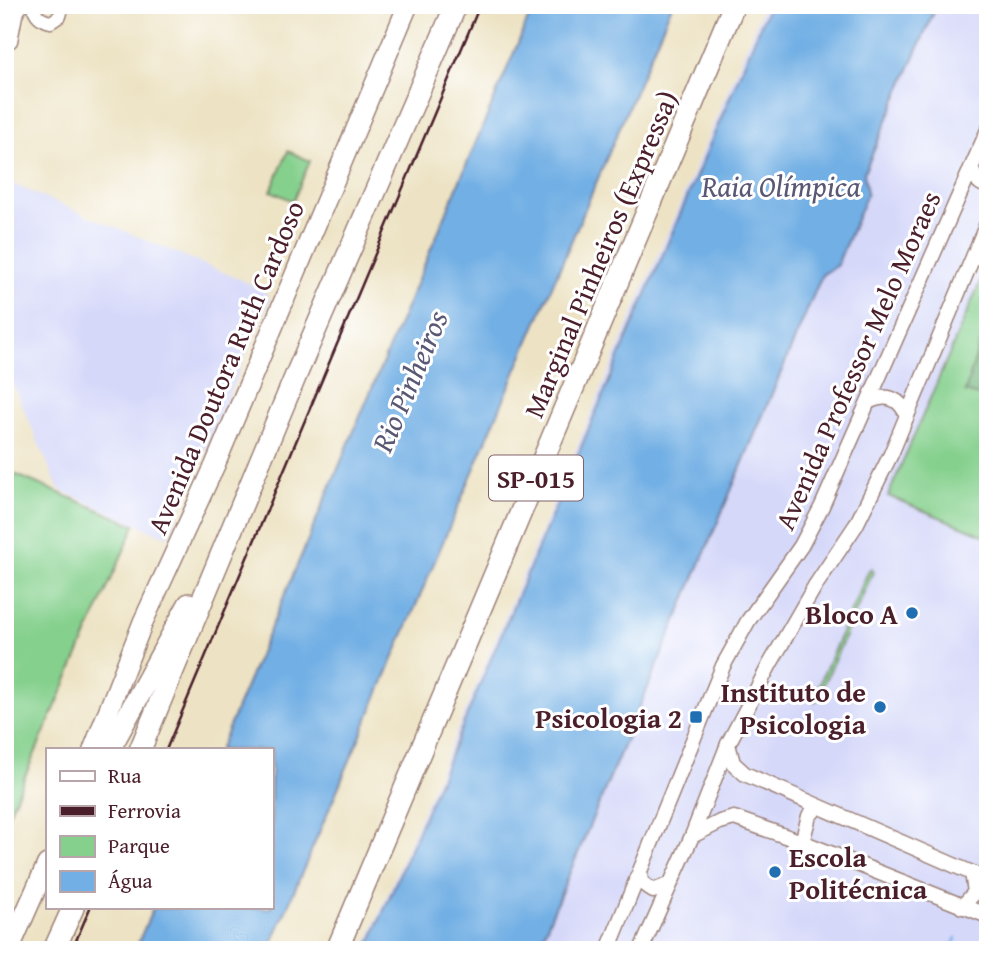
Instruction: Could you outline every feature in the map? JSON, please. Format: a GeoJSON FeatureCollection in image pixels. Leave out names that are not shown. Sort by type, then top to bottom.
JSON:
{"type":"FeatureCollection","features":[{"type":"Feature","properties":{"kind":"highway","name":"Avenida Doutora Ruth Cardoso"},"geometry":{"type":"LineString","coordinates":[[94,748],[144,622],[215,465],[408,5]]}},
{"type":"Feature","properties":{"kind":"highway"},"geometry":{"type":"LineString","coordinates":[[141,748],[302,362],[456,5]]}},
{"type":"Feature","properties":{"kind":"highway","name":"Marginal Pinheiros (Expressa)"},"geometry":{"type":"LineString","coordinates":[[337,950],[734,5]]}},
{"type":"Feature","properties":{"kind":"highway"},"geometry":{"type":"LineString","coordinates":[[110,748],[234,526]]}},
{"type":"Feature","properties":{"kind":"highway"},"geometry":{"type":"LineString","coordinates":[[9,950],[46,866]]}},
{"type":"Feature","properties":{"kind":"highway"},"geometry":{"type":"LineString","coordinates":[[54,950],[73,909]]}},
{"type":"Feature","properties":{"kind":"street"},"geometry":{"type":"LineString","coordinates":[[5,44],[10,41],[16,15],[22,5]]}},
{"type":"Feature","properties":{"kind":"street"},"geometry":{"type":"LineString","coordinates":[[33,5],[34,12],[41,19],[51,22],[60,16],[63,5]]}},
{"type":"Feature","properties":{"kind":"street","name":"Avenida Professor Melo Moraes"},"geometry":{"type":"LineString","coordinates":[[608,950],[723,666],[748,621],[801,546],[822,506],[988,130]]}},
{"type":"Feature","properties":{"kind":"street"},"geometry":{"type":"LineString","coordinates":[[971,168],[977,181],[988,186]]}},
{"type":"Feature","properties":{"kind":"street"},"geometry":{"type":"LineString","coordinates":[[641,950],[692,836],[728,744],[815,586],[856,525],[891,454],[988,221]]}},
{"type":"Feature","properties":{"kind":"street"},"geometry":{"type":"LineString","coordinates":[[870,401],[885,396],[893,399],[900,402],[907,416]]}},
{"type":"Feature","properties":{"kind":"street"},"geometry":{"type":"LineString","coordinates":[[728,744],[733,763],[744,774],[988,880]]}},
{"type":"Feature","properties":{"kind":"street"},"geometry":{"type":"LineString","coordinates":[[802,842],[809,816],[817,807]]}},
{"type":"Feature","properties":{"kind":"street"},"geometry":{"type":"LineString","coordinates":[[692,836],[734,818],[988,916]]}},
{"type":"Feature","properties":{"kind":"street"},"geometry":{"type":"LineString","coordinates":[[640,873],[641,882],[653,891],[668,885]]}},
{"type":"Feature","properties":{"kind":"street"},"geometry":{"type":"LineString","coordinates":[[962,907],[975,892],[972,873]]}},
{"type":"Feature","properties":{"kind":"shaded area"},"geometry":{"type":"Polygon","coordinates":[[[764,5],[988,5],[988,950],[364,950],[764,5]]]}},
{"type":"Feature","properties":{"kind":"shaded area"},"geometry":{"type":"Polygon","coordinates":[[[5,181],[263,289],[270,299],[169,535],[164,536],[60,490],[56,483],[5,366],[5,181]]]}},
{"type":"Feature","properties":{"kind":"green space"},"geometry":{"type":"Polygon","coordinates":[[[288,151],[310,161],[293,201],[271,191],[288,151]]]}},
{"type":"Feature","properties":{"kind":"green space"},"geometry":{"type":"Polygon","coordinates":[[[988,264],[988,537],[888,496],[988,264]]]}},
{"type":"Feature","properties":{"kind":"green space"},"geometry":{"type":"Polygon","coordinates":[[[988,329],[988,399],[965,392],[979,346],[988,329]]]}},
{"type":"Feature","properties":{"kind":"green space"},"geometry":{"type":"Polygon","coordinates":[[[5,470],[135,525],[5,822],[5,470]]]}},
{"type":"Feature","properties":{"kind":"green space"},"geometry":{"type":"Polygon","coordinates":[[[872,568],[873,572],[815,702],[813,698],[872,568]]]}},
{"type":"Feature","properties":{"kind":"water","name":"Rio Pinheiros"},"geometry":{"type":"Polygon","coordinates":[[[534,5],[672,5],[269,950],[135,950],[153,909],[273,909],[273,748],[220,748],[534,5]]]}},
{"type":"Feature","properties":{"kind":"water","name":"Raia Olímpica"},"geometry":{"type":"Polygon","coordinates":[[[769,5],[937,5],[864,173],[867,194],[837,265],[822,275],[537,950],[367,950],[769,5]]]}},
{"type":"Feature","properties":{"kind":"waterway"},"geometry":{"type":"LineString","coordinates":[[951,950],[956,938]]}},
{"type":"Feature","properties":{"kind":"railway"},"geometry":{"type":"LineString","coordinates":[[167,748],[480,5]]}},
{"type":"Feature","properties":{"kind":"railway"},"geometry":{"type":"LineString","coordinates":[[72,950],[90,909]]}},
{"type":"Feature","properties":{"kind":"place","name":"Bloco A"},"geometry":{"type":"Point","coordinates":[912,613]}},
{"type":"Feature","properties":{"kind":"place","name":"Instituto de Psicologia"},"geometry":{"type":"Point","coordinates":[880,707]}},
{"type":"Feature","properties":{"kind":"place","name":"Psicologia 2"},"geometry":{"type":"Point","coordinates":[696,717]}},
{"type":"Feature","properties":{"kind":"place","name":"Escola Politécnica"},"geometry":{"type":"Point","coordinates":[775,872]}}]}
